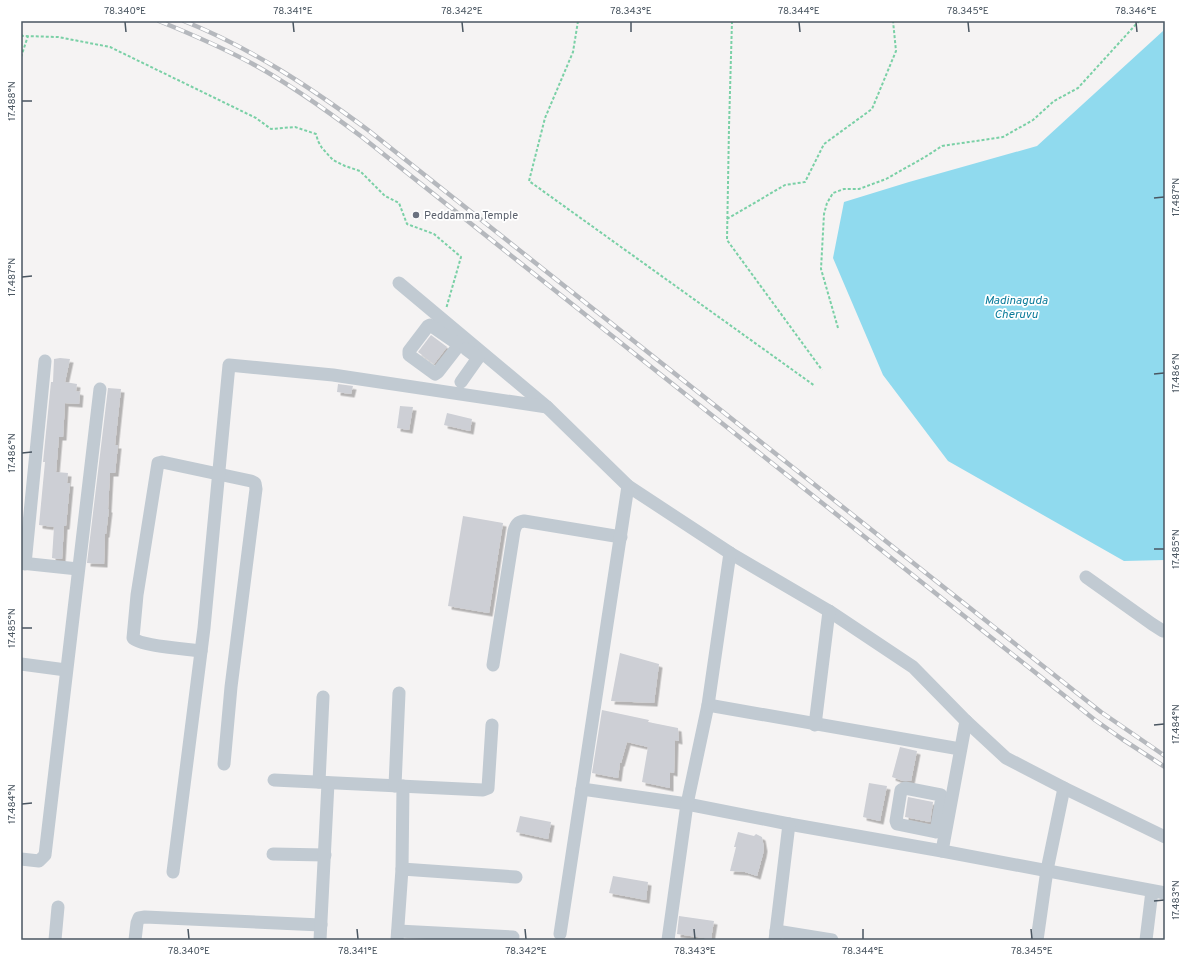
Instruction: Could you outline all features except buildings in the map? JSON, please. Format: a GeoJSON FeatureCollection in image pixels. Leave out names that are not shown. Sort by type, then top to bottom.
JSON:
{"type":"FeatureCollection","features":[{"type":"Feature","properties":{"kind":"street"},"geometry":{"type":"LineString","coordinates":[[403,291],[421,308],[443,324],[463,343],[547,407],[628,486],[730,552],[829,611],[914,667],[1006,758],[1165,837]]}},
{"type":"Feature","properties":{"kind":"street"},"geometry":{"type":"LineString","coordinates":[[443,324],[429,325],[409,351],[409,354],[435,374],[463,343]]}},
{"type":"Feature","properties":{"kind":"street"},"geometry":{"type":"LineString","coordinates":[[461,382],[481,356]]}},
{"type":"Feature","properties":{"kind":"street"},"geometry":{"type":"LineString","coordinates":[[45,361],[23,563],[78,570]]}},
{"type":"Feature","properties":{"kind":"street"},"geometry":{"type":"LineString","coordinates":[[173,872],[201,651],[229,365],[340,376],[547,407]]}},
{"type":"Feature","properties":{"kind":"street"},"geometry":{"type":"LineString","coordinates":[[21,859],[39,861],[44,858],[100,389]]}},
{"type":"Feature","properties":{"kind":"street"},"geometry":{"type":"LineString","coordinates":[[201,651],[156,645],[136,641],[133,638],[137,595],[158,463],[162,462],[252,481],[255,484],[256,489],[231,686],[224,764]]}},
{"type":"Feature","properties":{"kind":"street"},"geometry":{"type":"LineString","coordinates":[[560,934],[628,486]]}},
{"type":"Feature","properties":{"kind":"street"},"geometry":{"type":"LineString","coordinates":[[493,665],[514,531],[519,522],[524,521],[621,537]]}},
{"type":"Feature","properties":{"kind":"street"},"geometry":{"type":"LineString","coordinates":[[668,940],[687,804],[708,705],[730,552]]}},
{"type":"Feature","properties":{"kind":"street"},"geometry":{"type":"LineString","coordinates":[[1086,577],[1152,624],[1165,631]]}},
{"type":"Feature","properties":{"kind":"street"},"geometry":{"type":"LineString","coordinates":[[815,725],[829,611]]}},
{"type":"Feature","properties":{"kind":"street"},"geometry":{"type":"LineString","coordinates":[[21,664],[66,670]]}},
{"type":"Feature","properties":{"kind":"street"},"geometry":{"type":"LineString","coordinates":[[399,693],[399,786],[402,869],[398,936],[513,937]]}},
{"type":"Feature","properties":{"kind":"street"},"geometry":{"type":"LineString","coordinates":[[320,940],[325,855],[323,697]]}},
{"type":"Feature","properties":{"kind":"street"},"geometry":{"type":"LineString","coordinates":[[708,705],[815,725],[960,749]]}},
{"type":"Feature","properties":{"kind":"street"},"geometry":{"type":"LineString","coordinates":[[938,850],[936,832],[945,806],[966,720]]}},
{"type":"Feature","properties":{"kind":"street"},"geometry":{"type":"LineString","coordinates":[[274,780],[483,790],[488,788],[492,725]]}},
{"type":"Feature","properties":{"kind":"street"},"geometry":{"type":"LineString","coordinates":[[936,832],[897,824],[896,821],[901,790],[905,788],[940,794],[942,797],[945,806],[938,850]]}},
{"type":"Feature","properties":{"kind":"street"},"geometry":{"type":"LineString","coordinates":[[1037,940],[1046,870],[1064,788]]}},
{"type":"Feature","properties":{"kind":"street"},"geometry":{"type":"LineString","coordinates":[[582,789],[687,804],[1159,892],[1146,940]]}},
{"type":"Feature","properties":{"kind":"street"},"geometry":{"type":"LineString","coordinates":[[789,824],[776,935],[832,940]]}},
{"type":"Feature","properties":{"kind":"street"},"geometry":{"type":"LineString","coordinates":[[272,854],[325,855]]}},
{"type":"Feature","properties":{"kind":"street"},"geometry":{"type":"LineString","coordinates":[[402,869],[516,877]]}},
{"type":"Feature","properties":{"kind":"street"},"geometry":{"type":"LineString","coordinates":[[55,940],[58,907]]}},
{"type":"Feature","properties":{"kind":"street"},"geometry":{"type":"LineString","coordinates":[[135,940],[139,918],[145,917],[321,925]]}},
{"type":"Feature","properties":{"kind":"path"},"geometry":{"type":"LineString","coordinates":[[578,21],[573,52],[545,118],[529,181],[815,386]]}},
{"type":"Feature","properties":{"kind":"path"},"geometry":{"type":"LineString","coordinates":[[732,21],[728,127],[727,240],[822,370]]}},
{"type":"Feature","properties":{"kind":"path"},"geometry":{"type":"LineString","coordinates":[[728,219],[785,184],[805,182],[824,144],[872,109],[896,51],[893,21]]}},
{"type":"Feature","properties":{"kind":"path"},"geometry":{"type":"LineString","coordinates":[[838,328],[821,269],[824,214],[827,203],[833,193],[844,189],[859,189],[886,179],[942,146],[1003,137],[1033,120],[1054,101],[1078,88],[1139,21]]}},
{"type":"Feature","properties":{"kind":"path"},"geometry":{"type":"LineString","coordinates":[[21,35],[58,37],[110,47],[256,118],[271,128],[295,127],[316,134],[322,148],[333,160],[360,171],[385,196],[399,203],[408,224],[434,234],[461,257],[443,324]]}},
{"type":"Feature","properties":{"kind":"path"},"geometry":{"type":"LineString","coordinates":[[21,57],[28,36]]}},
{"type":"Feature","properties":{"kind":"water","name":"Madinaguda Cheruvu"},"geometry":{"type":"Polygon","coordinates":[[[1164,21],[1165,560],[1124,561],[948,461],[883,375],[833,258],[844,202],[1037,146],[1163,31],[1164,21]]]}},
{"type":"Feature","properties":{"kind":"railway"},"geometry":{"type":"LineString","coordinates":[[159,21],[206,41],[251,63],[294,89],[362,137],[1095,720],[1165,767]]}},
{"type":"Feature","properties":{"kind":"railway"},"geometry":{"type":"LineString","coordinates":[[184,21],[233,43],[256,56],[302,84],[368,130],[1101,712],[1165,756]]}},
{"type":"Feature","properties":{"kind":"place","name":"Peddamma Temple"},"geometry":{"type":"Point","coordinates":[416,215]}}]}
